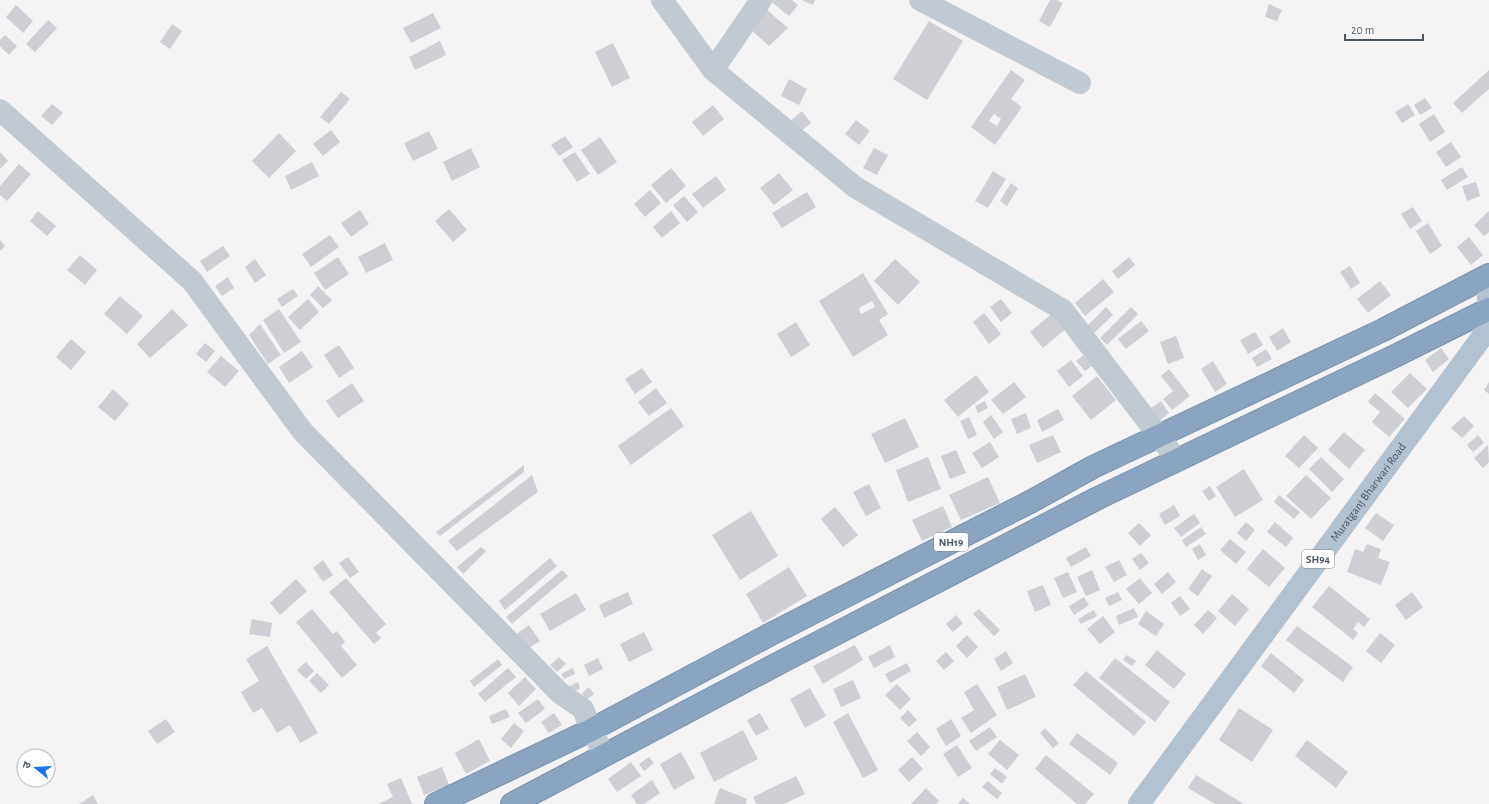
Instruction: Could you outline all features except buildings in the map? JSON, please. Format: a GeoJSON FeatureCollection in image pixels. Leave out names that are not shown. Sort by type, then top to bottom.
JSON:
{"type":"FeatureCollection","features":[{"type":"Feature","properties":{"kind":"highway","name":"NH19"},"geometry":{"type":"LineString","coordinates":[[436,804],[591,730],[771,634],[1032,501],[1093,467],[1383,330],[1489,275]]}},
{"type":"Feature","properties":{"kind":"highway","name":"NH19"},"geometry":{"type":"LineString","coordinates":[[512,804],[783,661],[1092,501],[1395,356],[1488,309]]}},
{"type":"Feature","properties":{"kind":"main road","name":"Muratganj Bharwari Road"},"geometry":{"type":"LineString","coordinates":[[1138,804],[1482,337],[1488,309],[1489,275]]}},
{"type":"Feature","properties":{"kind":"street"},"geometry":{"type":"LineString","coordinates":[[662,0],[713,70],[855,187],[1063,310],[1177,460]]}},
{"type":"Feature","properties":{"kind":"street"},"geometry":{"type":"LineString","coordinates":[[713,70],[761,0]]}},
{"type":"Feature","properties":{"kind":"street"},"geometry":{"type":"LineString","coordinates":[[920,0],[1080,83]]}},
{"type":"Feature","properties":{"kind":"street"},"geometry":{"type":"LineString","coordinates":[[0,110],[192,281],[303,432],[560,693],[583,709],[591,730],[605,755]]}}]}
